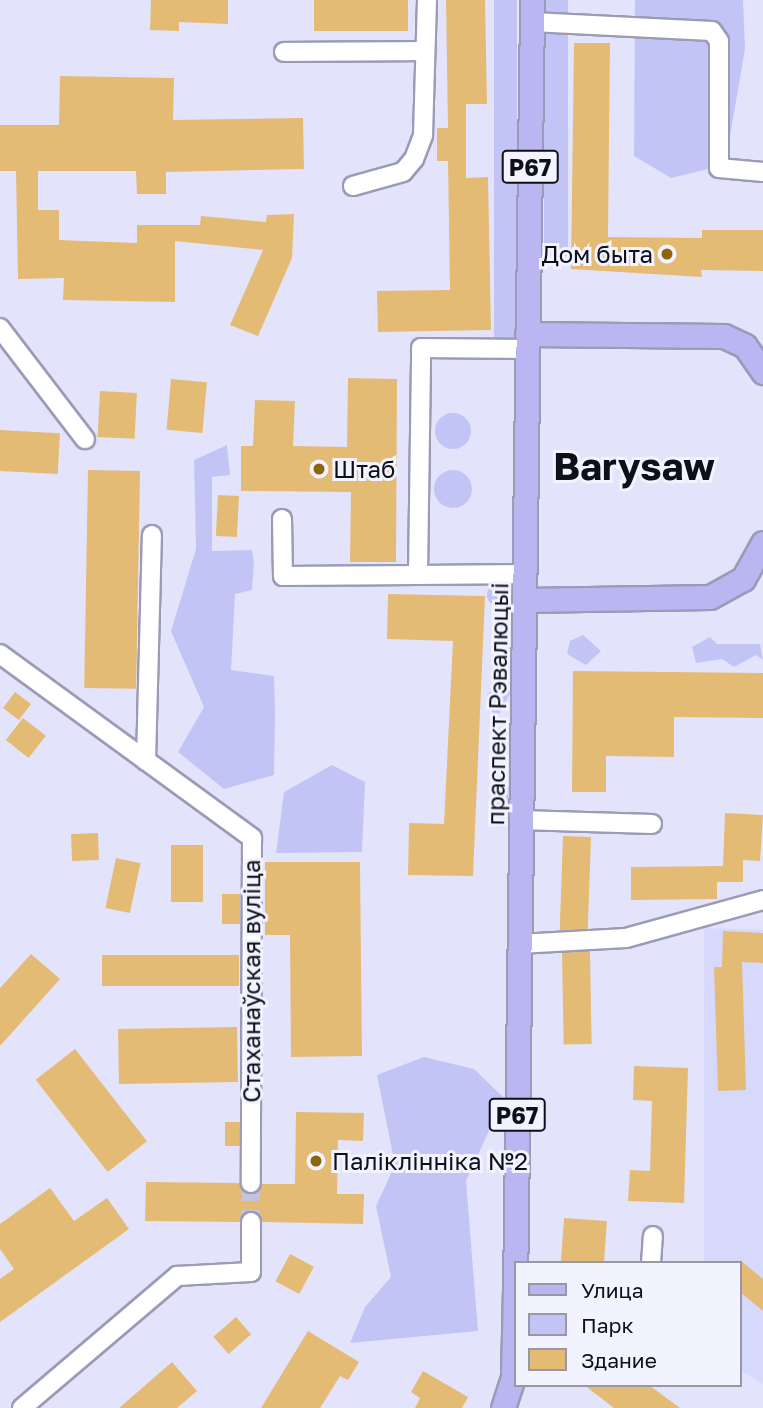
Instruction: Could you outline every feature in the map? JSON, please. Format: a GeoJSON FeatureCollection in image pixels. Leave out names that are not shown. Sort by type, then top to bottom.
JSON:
{"type":"FeatureCollection","features":[{"type":"Feature","properties":{"kind":"main road","name":"праспект Рэвалюцыі"},"geometry":{"type":"LineString","coordinates":[[516,1261],[532,11]]}},
{"type":"Feature","properties":{"kind":"main road"},"geometry":{"type":"LineString","coordinates":[[527,342],[724,336],[745,346],[763,372]]}},
{"type":"Feature","properties":{"kind":"main road"},"geometry":{"type":"LineString","coordinates":[[525,600],[710,597],[743,579],[763,543]]}},
{"type":"Feature","properties":{"kind":"main road","name":"праспект Рэвалюцыі"},"geometry":{"type":"LineString","coordinates":[[503,1408],[513,1377],[514,1348]]}},
{"type":"Feature","properties":{"kind":"street"},"geometry":{"type":"LineString","coordinates":[[353,186],[403,172],[414,159],[423,135],[427,0]]}},
{"type":"Feature","properties":{"kind":"street"},"geometry":{"type":"LineString","coordinates":[[532,11],[712,31],[719,41],[719,168],[763,172]]}},
{"type":"Feature","properties":{"kind":"street"},"geometry":{"type":"LineString","coordinates":[[284,51],[425,51]]}},
{"type":"Feature","properties":{"kind":"street"},"geometry":{"type":"LineString","coordinates":[[0,328],[85,439]]}},
{"type":"Feature","properties":{"kind":"street"},"geometry":{"type":"LineString","coordinates":[[418,575],[421,348],[527,342]]}},
{"type":"Feature","properties":{"kind":"street"},"geometry":{"type":"LineString","coordinates":[[282,519],[282,576],[526,574]]}},
{"type":"Feature","properties":{"kind":"street"},"geometry":{"type":"LineString","coordinates":[[146,761],[152,535]]}},
{"type":"Feature","properties":{"kind":"street","name":"Стаханаўская вуліца"},"geometry":{"type":"LineString","coordinates":[[0,654],[252,838],[251,1183]]}},
{"type":"Feature","properties":{"kind":"street"},"geometry":{"type":"LineString","coordinates":[[521,820],[652,824]]}},
{"type":"Feature","properties":{"kind":"street"},"geometry":{"type":"LineString","coordinates":[[519,944],[626,938],[763,900]]}},
{"type":"Feature","properties":{"kind":"street"},"geometry":{"type":"LineString","coordinates":[[22,1408],[177,1276],[251,1272],[251,1222]]}},
{"type":"Feature","properties":{"kind":"street"},"geometry":{"type":"LineString","coordinates":[[651,1261],[653,1236]]}},
{"type":"Feature","properties":{"kind":"shaded area"},"geometry":{"type":"Polygon","coordinates":[[[704,928],[763,930],[763,1384],[742,1371],[742,1261],[704,1261],[704,928]]]}},
{"type":"Feature","properties":{"kind":"green space"},"geometry":{"type":"Polygon","coordinates":[[[494,0],[517,0],[517,341],[494,341],[494,0]]]}},
{"type":"Feature","properties":{"kind":"green space"},"geometry":{"type":"Polygon","coordinates":[[[544,0],[568,0],[568,256],[544,256],[544,0]]]}},
{"type":"Feature","properties":{"kind":"green space"},"geometry":{"type":"Polygon","coordinates":[[[635,0],[743,0],[745,49],[725,165],[671,178],[634,156],[635,0]]]}},
{"type":"Feature","properties":{"kind":"green space"},"geometry":{"type":"Polygon","coordinates":[[[453,413],[466,418],[471,431],[466,444],[453,449],[440,444],[435,431],[440,418],[453,413]]]}},
{"type":"Feature","properties":{"kind":"green space"},"geometry":{"type":"Polygon","coordinates":[[[227,445],[230,475],[212,477],[212,551],[252,550],[254,563],[252,590],[235,594],[231,670],[274,676],[275,714],[274,775],[224,789],[178,752],[204,707],[171,631],[196,549],[194,460],[227,445]]]}},
{"type":"Feature","properties":{"kind":"green space"},"geometry":{"type":"Polygon","coordinates":[[[453,470],[466,476],[472,489],[466,502],[453,508],[440,502],[434,489],[440,476],[453,470]]]}},
{"type":"Feature","properties":{"kind":"green space"},"geometry":{"type":"Polygon","coordinates":[[[494,584],[502,584],[509,591],[509,599],[502,606],[494,606],[487,599],[487,591],[494,584]]]}},
{"type":"Feature","properties":{"kind":"green space"},"geometry":{"type":"Polygon","coordinates":[[[583,635],[601,651],[586,665],[567,654],[570,641],[583,635]]]}},
{"type":"Feature","properties":{"kind":"green space"},"geometry":{"type":"Polygon","coordinates":[[[710,637],[717,644],[760,644],[763,660],[756,655],[734,667],[722,659],[696,663],[692,647],[710,637]]]}},
{"type":"Feature","properties":{"kind":"green space"},"geometry":{"type":"Polygon","coordinates":[[[499,682],[511,692],[499,714],[493,714],[487,695],[499,682]]]}},
{"type":"Feature","properties":{"kind":"green space"},"geometry":{"type":"Polygon","coordinates":[[[332,765],[365,782],[362,852],[276,853],[284,792],[332,765]]]}},
{"type":"Feature","properties":{"kind":"green space"},"geometry":{"type":"Polygon","coordinates":[[[500,777],[509,788],[506,827],[491,826],[490,816],[496,813],[492,781],[500,777]]]}},
{"type":"Feature","properties":{"kind":"green space"},"geometry":{"type":"Polygon","coordinates":[[[424,1057],[474,1069],[504,1098],[466,1181],[478,1331],[350,1343],[365,1307],[391,1277],[376,1206],[395,1165],[377,1075],[424,1057]]]}},
{"type":"Feature","properties":{"kind":"building"},"geometry":{"type":"Polygon","coordinates":[[[151,0],[228,0],[228,24],[179,22],[179,31],[150,30],[151,0]]]}},
{"type":"Feature","properties":{"kind":"building"},"geometry":{"type":"Polygon","coordinates":[[[314,0],[408,0],[408,31],[314,31],[314,0]]]}},
{"type":"Feature","properties":{"kind":"building"},"geometry":{"type":"Polygon","coordinates":[[[446,0],[485,0],[487,104],[466,104],[466,178],[488,177],[491,330],[378,332],[377,291],[450,290],[448,161],[437,161],[437,128],[448,128],[446,0]]]}},
{"type":"Feature","properties":{"kind":"building"},"geometry":{"type":"Polygon","coordinates":[[[574,43],[610,43],[608,237],[702,238],[702,230],[763,230],[763,271],[701,270],[702,277],[571,269],[574,43]]]}},
{"type":"Feature","properties":{"kind":"building"},"geometry":{"type":"Polygon","coordinates":[[[60,76],[174,78],[173,120],[303,118],[304,169],[166,172],[166,194],[137,194],[136,171],[38,171],[38,210],[59,210],[59,240],[137,243],[137,225],[200,225],[201,216],[266,222],[267,215],[294,214],[292,258],[258,336],[230,325],[263,250],[175,241],[175,302],[63,300],[64,278],[18,279],[16,171],[0,171],[0,125],[59,125],[60,76]]]}},
{"type":"Feature","properties":{"kind":"building","name":"Штаб"},"geometry":{"type":"Polygon","coordinates":[[[348,378],[397,379],[396,562],[350,562],[351,492],[241,491],[241,446],[253,446],[255,400],[295,401],[293,446],[347,447],[348,378]]]}},
{"type":"Feature","properties":{"kind":"building"},"geometry":{"type":"Polygon","coordinates":[[[171,379],[207,382],[202,433],[167,430],[171,379]]]}},
{"type":"Feature","properties":{"kind":"building"},"geometry":{"type":"Polygon","coordinates":[[[100,391],[137,393],[135,439],[98,437],[100,391]]]}},
{"type":"Feature","properties":{"kind":"building"},"geometry":{"type":"Polygon","coordinates":[[[0,430],[60,433],[58,474],[0,471],[0,430]]]}},
{"type":"Feature","properties":{"kind":"building"},"geometry":{"type":"Polygon","coordinates":[[[88,470],[140,471],[136,689],[84,688],[88,470]]]}},
{"type":"Feature","properties":{"kind":"building"},"geometry":{"type":"Polygon","coordinates":[[[218,495],[239,496],[237,537],[216,536],[218,495]]]}},
{"type":"Feature","properties":{"kind":"building"},"geometry":{"type":"Polygon","coordinates":[[[388,594],[485,596],[473,876],[408,875],[409,823],[444,824],[453,641],[387,639],[388,594]]]}},
{"type":"Feature","properties":{"kind":"building"},"geometry":{"type":"Polygon","coordinates":[[[573,671],[763,673],[763,718],[674,717],[674,757],[606,756],[606,792],[572,792],[573,671]]]}},
{"type":"Feature","properties":{"kind":"building"},"geometry":{"type":"Polygon","coordinates":[[[15,692],[31,704],[19,720],[3,708],[15,692]]]}},
{"type":"Feature","properties":{"kind":"building"},"geometry":{"type":"Polygon","coordinates":[[[23,718],[46,736],[29,758],[6,740],[23,718]]]}},
{"type":"Feature","properties":{"kind":"building"},"geometry":{"type":"Polygon","coordinates":[[[725,813],[763,815],[760,861],[743,860],[743,882],[717,882],[717,899],[631,900],[631,867],[723,866],[725,813]]]}},
{"type":"Feature","properties":{"kind":"building"},"geometry":{"type":"Polygon","coordinates":[[[98,833],[99,860],[72,861],[71,834],[98,833]]]}},
{"type":"Feature","properties":{"kind":"building"},"geometry":{"type":"Polygon","coordinates":[[[563,836],[591,837],[588,931],[560,930],[563,836]]]}},
{"type":"Feature","properties":{"kind":"building"},"geometry":{"type":"Polygon","coordinates":[[[171,845],[203,845],[203,902],[171,902],[171,845]]]}},
{"type":"Feature","properties":{"kind":"building"},"geometry":{"type":"Polygon","coordinates":[[[116,858],[140,863],[130,913],[105,908],[116,858]]]}},
{"type":"Feature","properties":{"kind":"building"},"geometry":{"type":"Polygon","coordinates":[[[265,862],[360,862],[362,1056],[291,1057],[290,935],[265,935],[265,862]]]}},
{"type":"Feature","properties":{"kind":"building"},"geometry":{"type":"Polygon","coordinates":[[[222,894],[240,894],[240,924],[222,924],[222,894]]]}},
{"type":"Feature","properties":{"kind":"building"},"geometry":{"type":"Polygon","coordinates":[[[723,931],[763,933],[763,963],[742,962],[746,1090],[718,1091],[714,967],[722,967],[723,931]]]}},
{"type":"Feature","properties":{"kind":"building"},"geometry":{"type":"Polygon","coordinates":[[[562,951],[590,951],[592,1044],[564,1044],[562,951]]]}},
{"type":"Feature","properties":{"kind":"building"},"geometry":{"type":"Polygon","coordinates":[[[31,954],[60,979],[0,1046],[0,988],[31,954]]]}},
{"type":"Feature","properties":{"kind":"building"},"geometry":{"type":"Polygon","coordinates":[[[102,955],[239,955],[239,986],[102,986],[102,955]]]}},
{"type":"Feature","properties":{"kind":"building"},"geometry":{"type":"Polygon","coordinates":[[[237,1027],[238,1082],[119,1084],[118,1029],[237,1027]]]}},
{"type":"Feature","properties":{"kind":"building"},"geometry":{"type":"Polygon","coordinates":[[[75,1049],[147,1141],[108,1172],[36,1080],[75,1049]]]}},
{"type":"Feature","properties":{"kind":"building"},"geometry":{"type":"Polygon","coordinates":[[[634,1066],[688,1068],[684,1203],[628,1201],[630,1170],[650,1171],[652,1101],[633,1100],[634,1066]]]}},
{"type":"Feature","properties":{"kind":"building","name":"Паліклінніка №2"},"geometry":{"type":"Polygon","coordinates":[[[296,1112],[364,1113],[363,1141],[338,1140],[337,1194],[364,1194],[363,1224],[262,1222],[252,1211],[240,1222],[145,1221],[146,1182],[240,1183],[250,1194],[262,1184],[295,1184],[296,1112]]]}},
{"type":"Feature","properties":{"kind":"building"},"geometry":{"type":"Polygon","coordinates":[[[225,1122],[240,1122],[240,1146],[225,1146],[225,1122]]]}},
{"type":"Feature","properties":{"kind":"building"},"geometry":{"type":"Polygon","coordinates":[[[50,1188],[74,1221],[107,1198],[129,1229],[0,1322],[0,1279],[14,1269],[0,1249],[0,1224],[50,1188]]]}},
{"type":"Feature","properties":{"kind":"building"},"geometry":{"type":"Polygon","coordinates":[[[564,1218],[607,1221],[604,1261],[561,1261],[564,1218]]]}},
{"type":"Feature","properties":{"kind":"building"},"geometry":{"type":"Polygon","coordinates":[[[290,1254],[314,1267],[299,1294],[275,1281],[290,1254]]]}},
{"type":"Feature","properties":{"kind":"building"},"geometry":{"type":"Polygon","coordinates":[[[742,1262],[763,1279],[763,1311],[742,1294],[742,1262]]]}},
{"type":"Feature","properties":{"kind":"building"},"geometry":{"type":"Polygon","coordinates":[[[236,1317],[251,1334],[228,1354],[213,1337],[236,1317]]]}},
{"type":"Feature","properties":{"kind":"building"},"geometry":{"type":"Polygon","coordinates":[[[308,1331],[359,1362],[348,1380],[340,1376],[320,1408],[261,1408],[308,1331]]]}},
{"type":"Feature","properties":{"kind":"building"},"geometry":{"type":"Polygon","coordinates":[[[172,1362],[197,1391],[177,1408],[119,1408],[172,1362]]]}},
{"type":"Feature","properties":{"kind":"building"},"geometry":{"type":"Polygon","coordinates":[[[423,1371],[468,1397],[462,1408],[415,1408],[420,1398],[411,1392],[423,1371]]]}},
{"type":"Feature","properties":{"kind":"building"},"geometry":{"type":"Polygon","coordinates":[[[587,1387],[652,1387],[680,1408],[614,1408],[587,1387]]]}},
{"type":"Feature","properties":{"kind":"tunnel"},"geometry":{"type":"LineString","coordinates":[[251,1183],[251,1222]]}},
{"type":"Feature","properties":{"kind":"place","name":"Дом быта"},"geometry":{"type":"Point","coordinates":[667,254]}},
{"type":"Feature","properties":{"kind":"place","name":"Штаб"},"geometry":{"type":"Point","coordinates":[319,469]}},
{"type":"Feature","properties":{"kind":"place","name":"Паліклінніка №2"},"geometry":{"type":"Point","coordinates":[316,1161]}},
{"type":"Feature","properties":{"kind":"district","name":"Barysaw"},"geometry":{"type":"Point","coordinates":[634,466]}}]}
